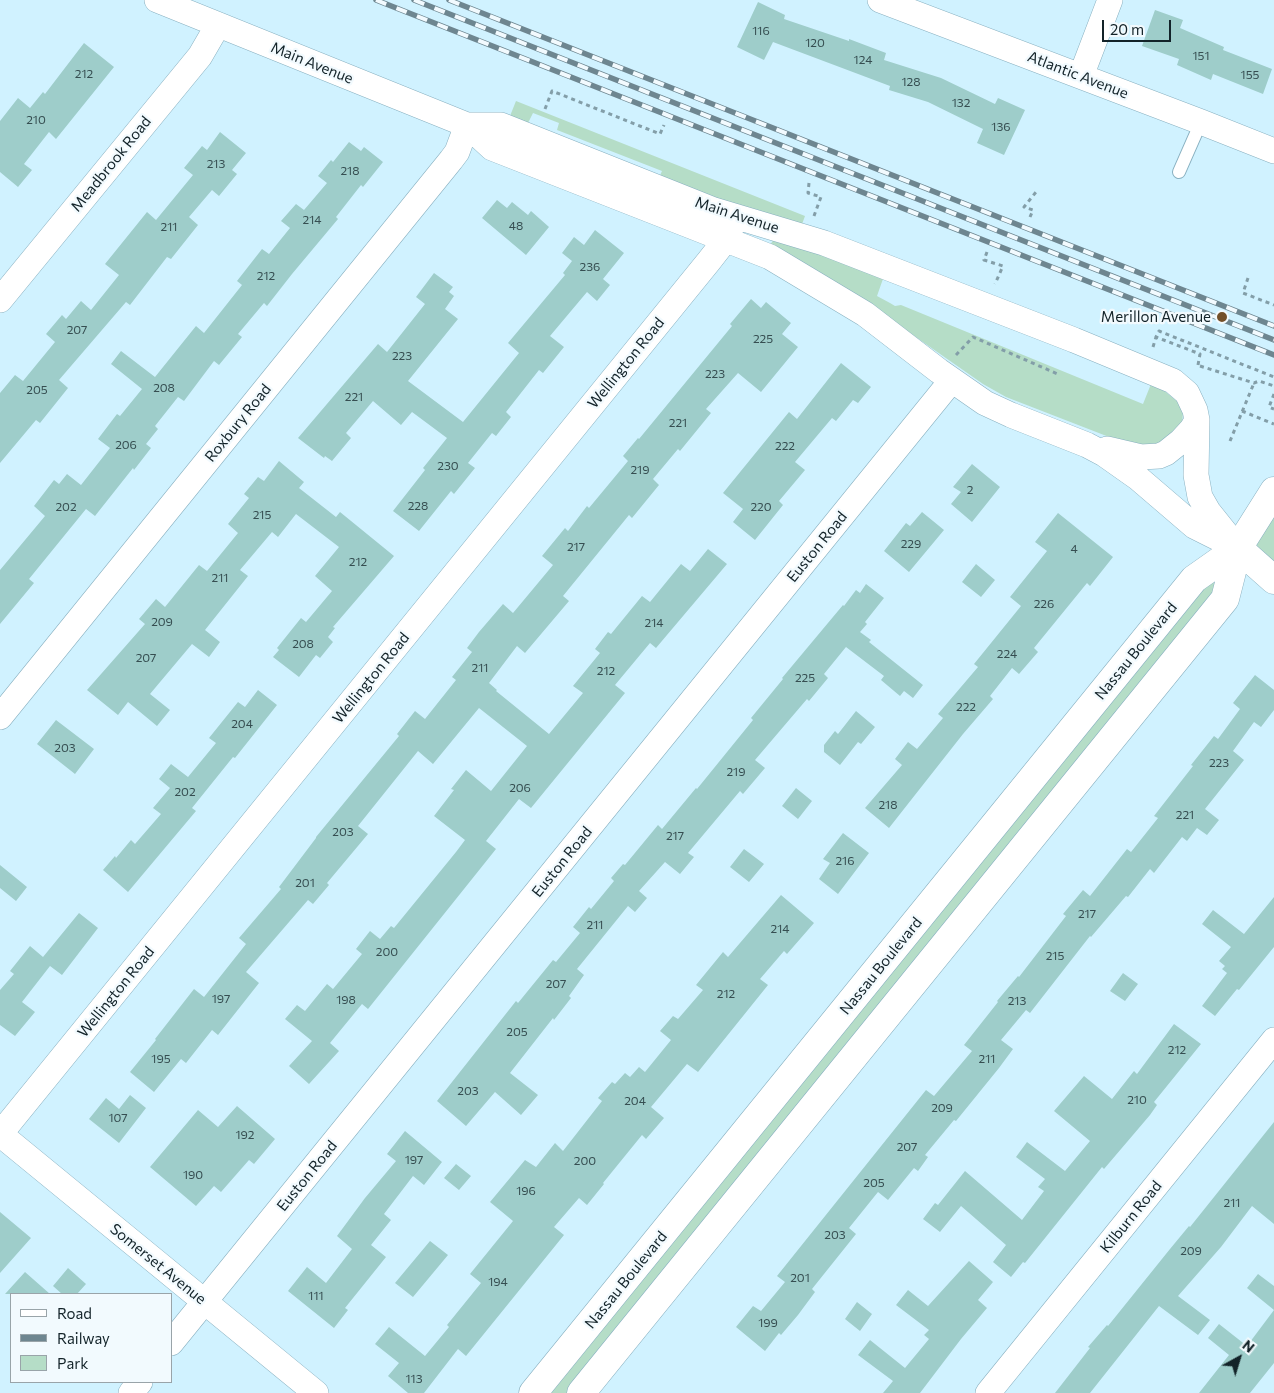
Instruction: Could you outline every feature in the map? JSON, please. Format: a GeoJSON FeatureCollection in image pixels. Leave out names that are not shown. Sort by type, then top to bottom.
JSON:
{"type":"FeatureCollection","features":[{"type":"Feature","properties":{"kind":"main road","name":"Nassau Boulevard"},"geometry":{"type":"LineString","coordinates":[[581,1393],[1225,599],[1238,548],[1274,491]]}},
{"type":"Feature","properties":{"kind":"main road","name":"Nassau Boulevard"},"geometry":{"type":"LineString","coordinates":[[533,1393],[1194,579],[1238,548]]}},
{"type":"Feature","properties":{"kind":"main road"},"geometry":{"type":"LineString","coordinates":[[1238,548],[1274,580]]}},
{"type":"Feature","properties":{"kind":"street","name":"Main Avenue"},"geometry":{"type":"LineString","coordinates":[[157,0],[467,125],[492,148],[770,257],[837,296],[951,370]]}},
{"type":"Feature","properties":{"kind":"street","name":"Atlantic Avenue"},"geometry":{"type":"LineString","coordinates":[[880,0],[1274,151]]}},
{"type":"Feature","properties":{"kind":"street"},"geometry":{"type":"LineString","coordinates":[[1080,76],[1110,0]]}},
{"type":"Feature","properties":{"kind":"street","name":"Meadbrook Road"},"geometry":{"type":"LineString","coordinates":[[0,300],[200,56],[218,24]]}},
{"type":"Feature","properties":{"kind":"street","name":"Main Avenue"},"geometry":{"type":"LineString","coordinates":[[467,125],[501,125],[690,201],[824,243],[1172,381],[1181,387],[1192,401],[1197,420]]}},
{"type":"Feature","properties":{"kind":"street","name":"Roxbury Road"},"geometry":{"type":"LineString","coordinates":[[0,717],[451,160],[457,152],[467,125]]}},
{"type":"Feature","properties":{"kind":"street","name":"Wellington Road"},"geometry":{"type":"LineString","coordinates":[[0,1134],[702,269],[737,217]]}},
{"type":"Feature","properties":{"kind":"street"},"geometry":{"type":"LineString","coordinates":[[951,370],[985,403],[1088,445],[1141,458],[1159,456],[1166,453],[1181,441],[1197,420]]}},
{"type":"Feature","properties":{"kind":"street","name":"Euston Road"},"geometry":{"type":"LineString","coordinates":[[172,1343],[951,370]]}},
{"type":"Feature","properties":{"kind":"street"},"geometry":{"type":"LineString","coordinates":[[1197,420],[1195,463],[1200,496],[1208,511],[1238,548]]}},
{"type":"Feature","properties":{"kind":"street"},"geometry":{"type":"LineString","coordinates":[[1088,445],[1121,465],[1194,526],[1238,548]]}},
{"type":"Feature","properties":{"kind":"street","name":"Kilburn Road"},"geometry":{"type":"LineString","coordinates":[[988,1393],[1274,1040]]}},
{"type":"Feature","properties":{"kind":"street","name":"Somerset Avenue"},"geometry":{"type":"LineString","coordinates":[[0,1134],[316,1393]]}},
{"type":"Feature","properties":{"kind":"street"},"geometry":{"type":"LineString","coordinates":[[131,1393],[139,1383]]}},
{"type":"Feature","properties":{"kind":"lane"},"geometry":{"type":"LineString","coordinates":[[1179,172],[1201,122]]}},
{"type":"Feature","properties":{"kind":"path"},"geometry":{"type":"LineString","coordinates":[[545,109],[552,91],[660,134],[664,125]]}},
{"type":"Feature","properties":{"kind":"path"},"geometry":{"type":"LineString","coordinates":[[810,183],[808,193],[821,197],[814,216]]}},
{"type":"Feature","properties":{"kind":"path"},"geometry":{"type":"LineString","coordinates":[[1030,217],[1033,210],[1024,207],[1036,192]]}},
{"type":"Feature","properties":{"kind":"path"},"geometry":{"type":"LineString","coordinates":[[987,252],[984,260],[1002,266],[993,286]]}},
{"type":"Feature","properties":{"kind":"path"},"geometry":{"type":"LineString","coordinates":[[1248,278],[1243,293],[1274,305]]}},
{"type":"Feature","properties":{"kind":"path"},"geometry":{"type":"LineString","coordinates":[[1154,343],[1159,331],[1274,377]]}},
{"type":"Feature","properties":{"kind":"path"},"geometry":{"type":"LineString","coordinates":[[951,370],[973,337],[1060,375]]}},
{"type":"Feature","properties":{"kind":"path"},"geometry":{"type":"LineString","coordinates":[[1156,337],[1200,354],[1199,365],[1254,383],[1259,381],[1274,386]]}},
{"type":"Feature","properties":{"kind":"path"},"geometry":{"type":"LineString","coordinates":[[1230,442],[1254,383]]}},
{"type":"Feature","properties":{"kind":"path"},"geometry":{"type":"LineString","coordinates":[[1274,394],[1269,407],[1274,409]]}},
{"type":"Feature","properties":{"kind":"path"},"geometry":{"type":"LineString","coordinates":[[1242,411],[1274,424]]}},
{"type":"Feature","properties":{"kind":"green space"},"geometry":{"type":"Polygon","coordinates":[[[516,101],[805,216],[801,227],[658,180],[662,171],[557,130],[559,123],[533,113],[526,127],[508,121],[516,101]]]}},
{"type":"Feature","properties":{"kind":"green space"},"geometry":{"type":"Polygon","coordinates":[[[776,236],[884,276],[877,296],[895,306],[901,305],[1143,404],[1151,384],[1161,388],[1178,402],[1183,412],[1182,426],[1172,440],[1140,449],[1006,397],[983,384],[860,298],[770,245],[776,236]]]}},
{"type":"Feature","properties":{"kind":"green space"},"geometry":{"type":"Polygon","coordinates":[[[1274,485],[1274,580],[1238,548],[1274,485]]]}},
{"type":"Feature","properties":{"kind":"green space"},"geometry":{"type":"Polygon","coordinates":[[[1229,563],[1225,599],[581,1393],[537,1393],[1169,612],[1229,563]]]}},
{"type":"Feature","properties":{"kind":"building"},"geometry":{"type":"Polygon","coordinates":[[[758,2],[785,15],[784,19],[849,41],[849,39],[886,53],[884,60],[941,78],[995,104],[998,98],[1025,110],[1004,155],[977,143],[983,129],[928,102],[889,90],[890,86],[773,42],[764,60],[737,47],[758,2]]]}},
{"type":"Feature","properties":{"kind":"building"},"geometry":{"type":"Polygon","coordinates":[[[1155,10],[1183,20],[1180,28],[1224,47],[1223,50],[1272,69],[1263,94],[1213,74],[1211,80],[1177,65],[1179,59],[1142,46],[1155,10]]]}},
{"type":"Feature","properties":{"kind":"building"},"geometry":{"type":"Polygon","coordinates":[[[84,43],[114,67],[56,139],[49,132],[24,164],[32,170],[18,187],[0,172],[0,121],[18,98],[30,108],[43,92],[45,94],[84,43]]]}},
{"type":"Feature","properties":{"kind":"building"},"geometry":{"type":"Polygon","coordinates":[[[220,132],[246,153],[232,170],[237,174],[219,196],[212,190],[189,217],[198,225],[171,259],[167,257],[130,305],[126,302],[59,380],[68,388],[40,423],[36,420],[0,463],[0,393],[15,375],[23,381],[55,342],[46,334],[62,315],[66,319],[81,301],[91,310],[119,275],[105,264],[147,212],[156,220],[193,175],[184,168],[202,146],[207,150],[220,132]]]}},
{"type":"Feature","properties":{"kind":"building"},"geometry":{"type":"Polygon","coordinates":[[[349,142],[361,151],[364,147],[383,162],[363,187],[361,185],[336,217],[338,219],[267,306],[264,303],[238,334],[242,337],[219,365],[214,361],[184,401],[178,397],[155,426],[158,429],[146,444],[151,448],[134,470],[133,468],[95,516],[86,509],[29,579],[34,583],[0,624],[0,570],[45,516],[34,506],[54,480],[59,484],[67,474],[81,485],[110,448],[98,439],[117,414],[120,416],[142,389],[111,364],[121,351],[155,377],[196,326],[204,333],[242,285],[237,281],[262,249],[269,254],[290,228],[281,221],[296,204],[304,210],[327,183],[318,176],[331,160],[333,162],[349,142]]]}},
{"type":"Feature","properties":{"kind":"building"},"geometry":{"type":"Polygon","coordinates":[[[497,200],[507,208],[512,202],[528,215],[531,211],[549,227],[526,255],[482,218],[497,200]]]}},
{"type":"Feature","properties":{"kind":"building"},"geometry":{"type":"Polygon","coordinates":[[[595,230],[624,253],[603,279],[610,285],[597,301],[587,292],[550,336],[564,347],[543,373],[539,370],[506,412],[511,417],[496,436],[492,433],[468,463],[475,468],[454,494],[451,491],[419,531],[393,511],[447,438],[412,412],[401,425],[373,401],[346,433],[351,438],[332,461],[325,456],[324,458],[298,438],[378,344],[387,352],[425,304],[416,297],[434,273],[453,287],[449,292],[454,296],[445,309],[458,319],[408,381],[463,422],[519,353],[508,343],[565,275],[563,273],[572,261],[562,253],[574,237],[584,245],[595,230]]]}},
{"type":"Feature","properties":{"kind":"building"},"geometry":{"type":"Polygon","coordinates":[[[751,299],[761,308],[766,302],[791,323],[782,334],[798,347],[761,392],[738,373],[706,409],[711,413],[680,451],[678,449],[653,479],[659,485],[632,518],[629,515],[563,596],[569,601],[525,653],[517,646],[489,683],[496,691],[549,734],[583,693],[573,686],[600,653],[595,649],[608,632],[611,634],[642,596],[650,602],[681,564],[690,571],[708,549],[727,564],[656,648],[650,643],[615,685],[625,693],[531,808],[519,799],[486,841],[496,849],[368,1009],[362,1004],[330,1043],[339,1051],[309,1084],[289,1066],[312,1041],[285,1019],[297,1005],[305,1011],[327,984],[333,989],[362,954],[356,949],[370,931],[380,939],[391,926],[394,928],[465,840],[434,816],[454,790],[451,789],[466,770],[491,791],[527,746],[479,708],[433,764],[418,751],[358,826],[368,834],[327,883],[329,885],[313,904],[308,900],[246,972],[259,983],[218,1035],[212,1030],[186,1063],[181,1059],[154,1092],[130,1072],[194,989],[204,997],[246,944],[239,938],[281,889],[279,887],[316,837],[399,736],[397,734],[415,711],[425,719],[456,680],[452,677],[472,652],[467,648],[479,632],[503,604],[513,613],[553,565],[542,556],[565,528],[568,531],[587,506],[589,508],[628,461],[623,456],[732,326],[730,324],[751,299]]]}},
{"type":"Feature","properties":{"kind":"building"},"geometry":{"type":"Polygon","coordinates":[[[841,363],[871,387],[858,403],[853,400],[836,421],[832,418],[795,462],[805,470],[779,501],[783,505],[755,540],[733,522],[743,509],[723,493],[789,412],[797,419],[841,363]]]}},
{"type":"Feature","properties":{"kind":"building"},"geometry":{"type":"Polygon","coordinates":[[[279,461],[304,482],[299,488],[336,517],[340,512],[394,556],[333,627],[335,628],[328,637],[333,642],[320,658],[316,655],[299,677],[273,657],[279,650],[277,648],[301,618],[306,622],[332,591],[315,576],[339,547],[296,514],[278,537],[272,532],[240,570],[248,576],[205,630],[220,642],[209,657],[192,644],[150,694],[170,710],[157,726],[128,702],[118,715],[87,690],[145,624],[139,619],[156,599],[165,607],[199,565],[207,571],[238,533],[228,524],[249,498],[244,494],[258,477],[264,481],[279,461]]]}},
{"type":"Feature","properties":{"kind":"building"},"geometry":{"type":"Polygon","coordinates":[[[972,464],[1000,487],[972,522],[951,504],[961,492],[953,487],[972,464]]]}},
{"type":"Feature","properties":{"kind":"building"},"geometry":{"type":"Polygon","coordinates":[[[922,512],[944,530],[909,572],[884,551],[906,523],[910,526],[922,512]]]}},
{"type":"Feature","properties":{"kind":"building"},"geometry":{"type":"Polygon","coordinates":[[[1058,513],[1113,557],[1090,586],[1087,583],[1034,648],[1038,652],[1019,674],[1012,668],[990,696],[993,699],[889,828],[865,808],[902,765],[895,759],[908,742],[917,749],[943,718],[938,714],[978,667],[974,664],[1021,606],[1010,597],[1047,551],[1035,542],[1058,513]]]}},
{"type":"Feature","properties":{"kind":"building"},"geometry":{"type":"Polygon","coordinates":[[[976,564],[995,580],[981,597],[962,582],[976,564]]]}},
{"type":"Feature","properties":{"kind":"building"},"geometry":{"type":"Polygon","coordinates":[[[866,584],[884,598],[865,622],[867,624],[860,632],[871,640],[869,642],[923,685],[913,698],[904,691],[900,696],[881,680],[884,676],[846,647],[824,674],[828,678],[809,701],[807,699],[755,760],[765,768],[743,794],[740,791],[688,853],[694,857],[680,874],[665,862],[639,891],[647,898],[635,912],[628,906],[577,969],[584,975],[569,996],[571,998],[510,1073],[538,1095],[521,1115],[495,1092],[466,1126],[437,1101],[516,1001],[518,1003],[553,960],[556,962],[580,933],[573,927],[614,881],[611,878],[623,864],[625,865],[658,825],[662,829],[697,789],[753,720],[751,718],[782,678],[856,590],[860,593],[866,584]]]}},
{"type":"Feature","properties":{"kind":"building"},"geometry":{"type":"Polygon","coordinates":[[[1255,675],[1274,690],[1274,710],[1261,727],[1254,722],[1233,751],[1244,760],[1205,809],[1219,820],[1207,835],[1197,828],[1187,841],[1182,837],[1154,873],[1150,869],[1128,897],[1126,896],[1090,936],[1030,1013],[1026,1010],[1001,1040],[1013,1049],[999,1068],[956,1121],[954,1120],[925,1155],[928,1157],[918,1171],[914,1168],[888,1200],[878,1192],[849,1228],[856,1234],[812,1289],[815,1292],[798,1315],[781,1335],[779,1333],[765,1351],[736,1327],[753,1306],[761,1311],[785,1282],[777,1276],[926,1090],[934,1096],[972,1051],[964,1045],[1066,916],[1063,914],[1083,890],[1090,896],[1127,849],[1131,852],[1158,818],[1154,816],[1193,766],[1191,765],[1214,736],[1218,739],[1240,709],[1233,703],[1255,675]]]}},
{"type":"Feature","properties":{"kind":"building"},"geometry":{"type":"Polygon","coordinates":[[[258,690],[277,705],[192,808],[196,811],[128,892],[103,870],[131,840],[135,844],[161,814],[153,808],[170,788],[159,779],[171,764],[188,777],[216,743],[209,738],[238,702],[245,707],[258,690]]]}},
{"type":"Feature","properties":{"kind":"building"},"geometry":{"type":"Polygon","coordinates":[[[856,711],[875,727],[861,744],[858,742],[840,765],[824,752],[824,745],[835,731],[838,734],[856,711]]]}},
{"type":"Feature","properties":{"kind":"building"},"geometry":{"type":"Polygon","coordinates":[[[56,720],[94,749],[75,774],[37,744],[56,720]]]}},
{"type":"Feature","properties":{"kind":"building"},"geometry":{"type":"Polygon","coordinates":[[[796,788],[812,801],[798,819],[782,806],[796,788]]]}},
{"type":"Feature","properties":{"kind":"building"},"geometry":{"type":"Polygon","coordinates":[[[843,833],[869,853],[838,894],[819,879],[830,863],[823,859],[843,833]]]}},
{"type":"Feature","properties":{"kind":"building"},"geometry":{"type":"Polygon","coordinates":[[[744,849],[764,864],[749,882],[730,867],[744,849]]]}},
{"type":"Feature","properties":{"kind":"building"},"geometry":{"type":"Polygon","coordinates":[[[0,865],[27,887],[16,901],[0,888],[0,865]]]}},
{"type":"Feature","properties":{"kind":"building"},"geometry":{"type":"Polygon","coordinates":[[[781,895],[814,923],[787,954],[784,951],[760,979],[768,985],[698,1072],[687,1064],[651,1107],[664,1118],[646,1139],[642,1135],[587,1205],[579,1198],[554,1227],[564,1235],[466,1356],[458,1349],[424,1393],[408,1393],[388,1376],[399,1363],[375,1344],[389,1327],[425,1356],[481,1283],[470,1274],[513,1221],[490,1202],[525,1160],[536,1167],[555,1143],[563,1151],[602,1101],[598,1098],[612,1082],[615,1084],[625,1073],[630,1077],[639,1067],[645,1072],[671,1040],[660,1031],[673,1016],[678,1019],[703,990],[696,985],[723,952],[728,957],[781,895]]]}},
{"type":"Feature","properties":{"kind":"building"},"geometry":{"type":"Polygon","coordinates":[[[1274,897],[1274,947],[1215,1016],[1202,1006],[1227,973],[1222,969],[1225,966],[1219,961],[1231,947],[1202,924],[1213,910],[1244,934],[1274,897]]]}},
{"type":"Feature","properties":{"kind":"building"},"geometry":{"type":"Polygon","coordinates":[[[79,913],[98,928],[62,975],[50,966],[22,1002],[35,1012],[15,1036],[0,1025],[0,990],[14,974],[10,971],[30,946],[43,957],[79,913]]]}},
{"type":"Feature","properties":{"kind":"building"},"geometry":{"type":"Polygon","coordinates":[[[1123,973],[1138,984],[1125,1001],[1110,991],[1123,973]]]}},
{"type":"Feature","properties":{"kind":"building"},"geometry":{"type":"Polygon","coordinates":[[[1174,1024],[1201,1044],[1154,1102],[1157,1105],[1150,1115],[1104,1169],[1102,1167],[1025,1263],[1023,1262],[1011,1277],[993,1262],[1006,1245],[961,1206],[940,1232],[923,1219],[935,1203],[938,1205],[965,1171],[1022,1220],[1044,1191],[1038,1187],[1045,1179],[1016,1157],[1027,1142],[1065,1171],[1090,1141],[1054,1111],[1084,1076],[1112,1099],[1134,1071],[1137,1074],[1174,1024]]]}},
{"type":"Feature","properties":{"kind":"building"},"geometry":{"type":"Polygon","coordinates":[[[130,1095],[146,1108],[119,1143],[89,1119],[106,1098],[119,1109],[130,1095]]]}},
{"type":"Feature","properties":{"kind":"building"},"geometry":{"type":"Polygon","coordinates":[[[237,1106],[275,1139],[254,1164],[249,1160],[221,1192],[214,1186],[196,1206],[150,1167],[198,1110],[218,1127],[237,1106]]]}},
{"type":"Feature","properties":{"kind":"building"},"geometry":{"type":"Polygon","coordinates":[[[1274,1122],[1274,1224],[1252,1206],[1221,1247],[1178,1296],[1210,1320],[1198,1335],[1159,1306],[1090,1393],[1055,1393],[1090,1348],[1088,1347],[1108,1326],[1190,1227],[1274,1122]]]}},
{"type":"Feature","properties":{"kind":"building"},"geometry":{"type":"Polygon","coordinates":[[[405,1131],[442,1162],[424,1185],[413,1176],[384,1214],[391,1220],[371,1245],[386,1257],[345,1308],[348,1310],[334,1328],[288,1291],[307,1267],[326,1283],[352,1249],[337,1236],[396,1161],[387,1154],[405,1131]]]}},
{"type":"Feature","properties":{"kind":"building"},"geometry":{"type":"Polygon","coordinates":[[[456,1164],[471,1176],[459,1190],[444,1178],[456,1164]]]}},
{"type":"Feature","properties":{"kind":"building"},"geometry":{"type":"Polygon","coordinates":[[[0,1212],[31,1238],[0,1273],[0,1212]]]}},
{"type":"Feature","properties":{"kind":"building"},"geometry":{"type":"Polygon","coordinates":[[[430,1241],[448,1255],[413,1297],[395,1283],[430,1241]]]}},
{"type":"Feature","properties":{"kind":"building"},"geometry":{"type":"Polygon","coordinates":[[[969,1261],[993,1282],[978,1300],[987,1308],[920,1393],[883,1393],[893,1381],[858,1355],[870,1340],[905,1368],[929,1339],[924,1335],[929,1330],[896,1305],[908,1290],[928,1306],[969,1261]]]}},
{"type":"Feature","properties":{"kind":"building"},"geometry":{"type":"Polygon","coordinates":[[[68,1268],[86,1284],[78,1293],[61,1293],[53,1286],[68,1268]]]}},
{"type":"Feature","properties":{"kind":"building"},"geometry":{"type":"Polygon","coordinates":[[[25,1272],[49,1293],[10,1293],[5,1294],[25,1272]]]}},
{"type":"Feature","properties":{"kind":"building"},"geometry":{"type":"Polygon","coordinates":[[[1258,1274],[1274,1286],[1274,1310],[1247,1288],[1258,1274]]]}},
{"type":"Feature","properties":{"kind":"building"},"geometry":{"type":"Polygon","coordinates":[[[857,1302],[872,1314],[860,1331],[845,1319],[857,1302]]]}},
{"type":"Feature","properties":{"kind":"building"},"geometry":{"type":"Polygon","coordinates":[[[1274,1310],[1274,1363],[1250,1393],[1199,1393],[1229,1355],[1208,1338],[1219,1324],[1247,1346],[1274,1310]]]}},
{"type":"Feature","properties":{"kind":"railway"},"geometry":{"type":"LineString","coordinates":[[376,0],[1274,355]]}},
{"type":"Feature","properties":{"kind":"railway"},"geometry":{"type":"LineString","coordinates":[[414,0],[1274,340]]}},
{"type":"Feature","properties":{"kind":"railway"},"geometry":{"type":"LineString","coordinates":[[449,0],[1274,326]]}},
{"type":"Feature","properties":{"kind":"place","name":"Merillon Avenue"},"geometry":{"type":"Point","coordinates":[1222,317]}}]}
